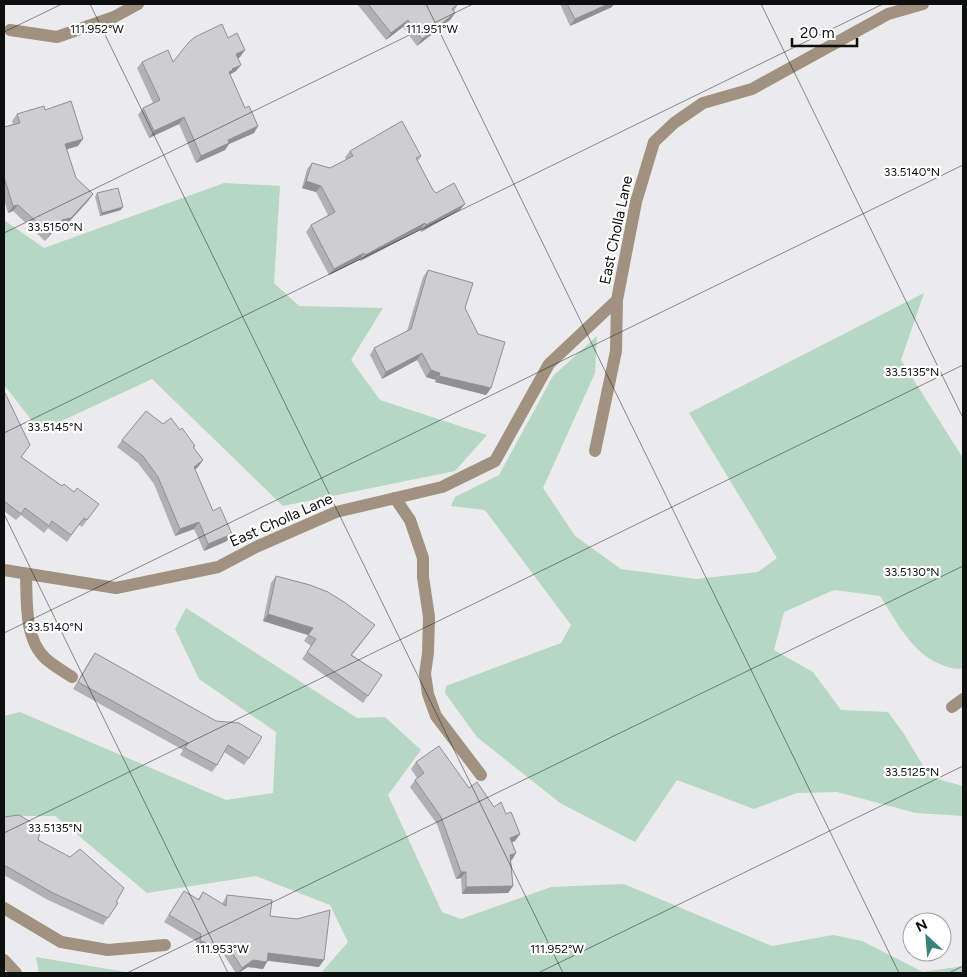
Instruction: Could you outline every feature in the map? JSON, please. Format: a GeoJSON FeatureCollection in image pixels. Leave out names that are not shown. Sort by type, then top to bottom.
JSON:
{"type":"FeatureCollection","features":[{"type":"Feature","properties":{"kind":"street"},"geometry":{"type":"LineString","coordinates":[[10,30],[57,37],[114,17],[138,4]]}},
{"type":"Feature","properties":{"kind":"street","name":"East Cholla Lane"},"geometry":{"type":"LineString","coordinates":[[4,570],[116,588],[218,567],[256,546],[336,512],[442,487],[495,461],[549,364],[617,300],[636,202],[654,142],[674,123],[703,103],[752,89],[888,14],[923,4]]}},
{"type":"Feature","properties":{"kind":"street"},"geometry":{"type":"LineString","coordinates":[[595,451],[616,351],[617,300]]}},
{"type":"Feature","properties":{"kind":"street"},"geometry":{"type":"LineString","coordinates":[[395,498],[410,520],[423,558],[423,578],[429,617],[428,653],[425,674],[428,694],[436,716],[481,775]]}},
{"type":"Feature","properties":{"kind":"street"},"geometry":{"type":"LineString","coordinates":[[26,574],[27,604],[31,634],[35,645],[45,658],[72,677]]}},
{"type":"Feature","properties":{"kind":"street"},"geometry":{"type":"LineString","coordinates":[[952,708],[963,699]]}},
{"type":"Feature","properties":{"kind":"street"},"geometry":{"type":"LineString","coordinates":[[4,908],[61,942],[108,950],[165,945]]}},
{"type":"Feature","properties":{"kind":"street"},"geometry":{"type":"LineString","coordinates":[[4,960],[16,973]]}},
{"type":"Feature","properties":{"kind":"green space"},"geometry":{"type":"Polygon","coordinates":[[[224,183],[280,186],[274,283],[299,306],[383,308],[351,360],[380,400],[487,435],[455,471],[283,506],[152,379],[40,431],[4,385],[4,220],[44,248],[224,183]]]}},
{"type":"Feature","properties":{"kind":"green space"},"geometry":{"type":"Polygon","coordinates":[[[924,293],[901,360],[963,458],[963,668],[956,669],[945,666],[924,654],[907,637],[880,596],[834,590],[784,612],[774,650],[813,672],[841,710],[888,712],[930,777],[963,786],[963,816],[916,813],[837,792],[797,793],[754,809],[677,780],[635,842],[560,803],[477,737],[445,693],[446,686],[561,643],[571,625],[485,510],[451,506],[455,497],[499,475],[553,376],[597,336],[595,373],[543,488],[575,536],[621,569],[696,579],[758,572],[777,558],[689,413],[924,293]]]}},
{"type":"Feature","properties":{"kind":"green space"},"geometry":{"type":"Polygon","coordinates":[[[186,608],[357,718],[385,717],[421,750],[388,795],[442,912],[461,919],[551,887],[624,884],[772,946],[833,935],[862,941],[923,972],[963,966],[963,973],[321,973],[348,942],[330,905],[256,876],[147,893],[55,816],[4,816],[4,716],[20,712],[226,800],[273,793],[276,732],[199,679],[175,629],[186,608]]]}},
{"type":"Feature","properties":{"kind":"green space"},"geometry":{"type":"Polygon","coordinates":[[[36,957],[132,973],[39,973],[36,957]]]}},
{"type":"Feature","properties":{"kind":"building"},"geometry":{"type":"Polygon","coordinates":[[[368,4],[458,4],[452,9],[455,13],[422,39],[408,20],[391,33],[368,4]]]}},
{"type":"Feature","properties":{"kind":"building"},"geometry":{"type":"Polygon","coordinates":[[[567,4],[608,4],[575,19],[567,4]]]}},
{"type":"Feature","properties":{"kind":"building"},"geometry":{"type":"Polygon","coordinates":[[[222,24],[228,38],[237,33],[245,50],[236,54],[241,65],[229,72],[245,108],[249,106],[258,126],[228,140],[229,143],[201,156],[184,117],[154,131],[143,108],[160,100],[142,62],[168,50],[173,62],[195,37],[222,24]]]}},
{"type":"Feature","properties":{"kind":"building"},"geometry":{"type":"Polygon","coordinates":[[[71,101],[83,139],[65,144],[76,178],[93,194],[71,218],[62,220],[50,234],[18,205],[13,206],[4,177],[4,127],[20,123],[17,114],[44,106],[45,110],[71,101]]]}},
{"type":"Feature","properties":{"kind":"building"},"geometry":{"type":"Polygon","coordinates":[[[402,121],[421,156],[416,158],[433,190],[436,193],[454,183],[465,204],[334,269],[311,225],[335,212],[321,186],[306,181],[312,163],[330,168],[353,156],[350,151],[402,121]]]}},
{"type":"Feature","properties":{"kind":"building"},"geometry":{"type":"Polygon","coordinates":[[[118,188],[123,207],[102,213],[97,193],[118,188]]]}},
{"type":"Feature","properties":{"kind":"building"},"geometry":{"type":"Polygon","coordinates":[[[428,270],[473,283],[465,308],[478,334],[505,342],[491,388],[439,376],[440,373],[431,370],[422,353],[386,372],[374,348],[411,329],[428,270]]]}},
{"type":"Feature","properties":{"kind":"building"},"geometry":{"type":"Polygon","coordinates":[[[4,391],[30,445],[21,457],[62,486],[64,484],[74,492],[77,488],[99,504],[87,520],[84,518],[71,535],[52,521],[49,526],[25,508],[21,514],[4,501],[4,391]]]}},
{"type":"Feature","properties":{"kind":"building"},"geometry":{"type":"Polygon","coordinates":[[[146,411],[163,424],[171,418],[180,430],[182,428],[195,446],[193,447],[203,460],[194,467],[213,511],[220,507],[232,534],[208,544],[199,522],[180,529],[158,477],[143,456],[122,440],[146,411]]]}},
{"type":"Feature","properties":{"kind":"building"},"geometry":{"type":"Polygon","coordinates":[[[276,576],[328,592],[375,625],[351,655],[382,675],[368,696],[307,652],[316,639],[308,635],[313,628],[268,614],[276,576]]]}},
{"type":"Feature","properties":{"kind":"building"},"geometry":{"type":"Polygon","coordinates":[[[95,653],[216,721],[239,723],[262,737],[249,758],[228,745],[217,765],[185,748],[188,743],[78,682],[95,653]]]}},
{"type":"Feature","properties":{"kind":"building"},"geometry":{"type":"Polygon","coordinates":[[[439,746],[469,788],[477,782],[494,807],[501,802],[506,814],[511,812],[520,834],[510,838],[516,853],[510,855],[513,886],[466,887],[466,872],[461,872],[441,817],[415,780],[424,773],[416,762],[439,746]]]}},
{"type":"Feature","properties":{"kind":"building"},"geometry":{"type":"Polygon","coordinates":[[[19,815],[41,828],[38,840],[70,857],[80,849],[124,888],[116,902],[118,903],[108,918],[53,893],[4,865],[4,817],[19,815]]]}},
{"type":"Feature","properties":{"kind":"building"},"geometry":{"type":"Polygon","coordinates":[[[184,891],[199,900],[203,892],[226,906],[227,895],[272,900],[270,916],[297,919],[330,910],[324,960],[268,953],[267,962],[253,960],[242,968],[229,948],[205,944],[205,942],[200,941],[201,934],[169,915],[184,891]]]}}]}
